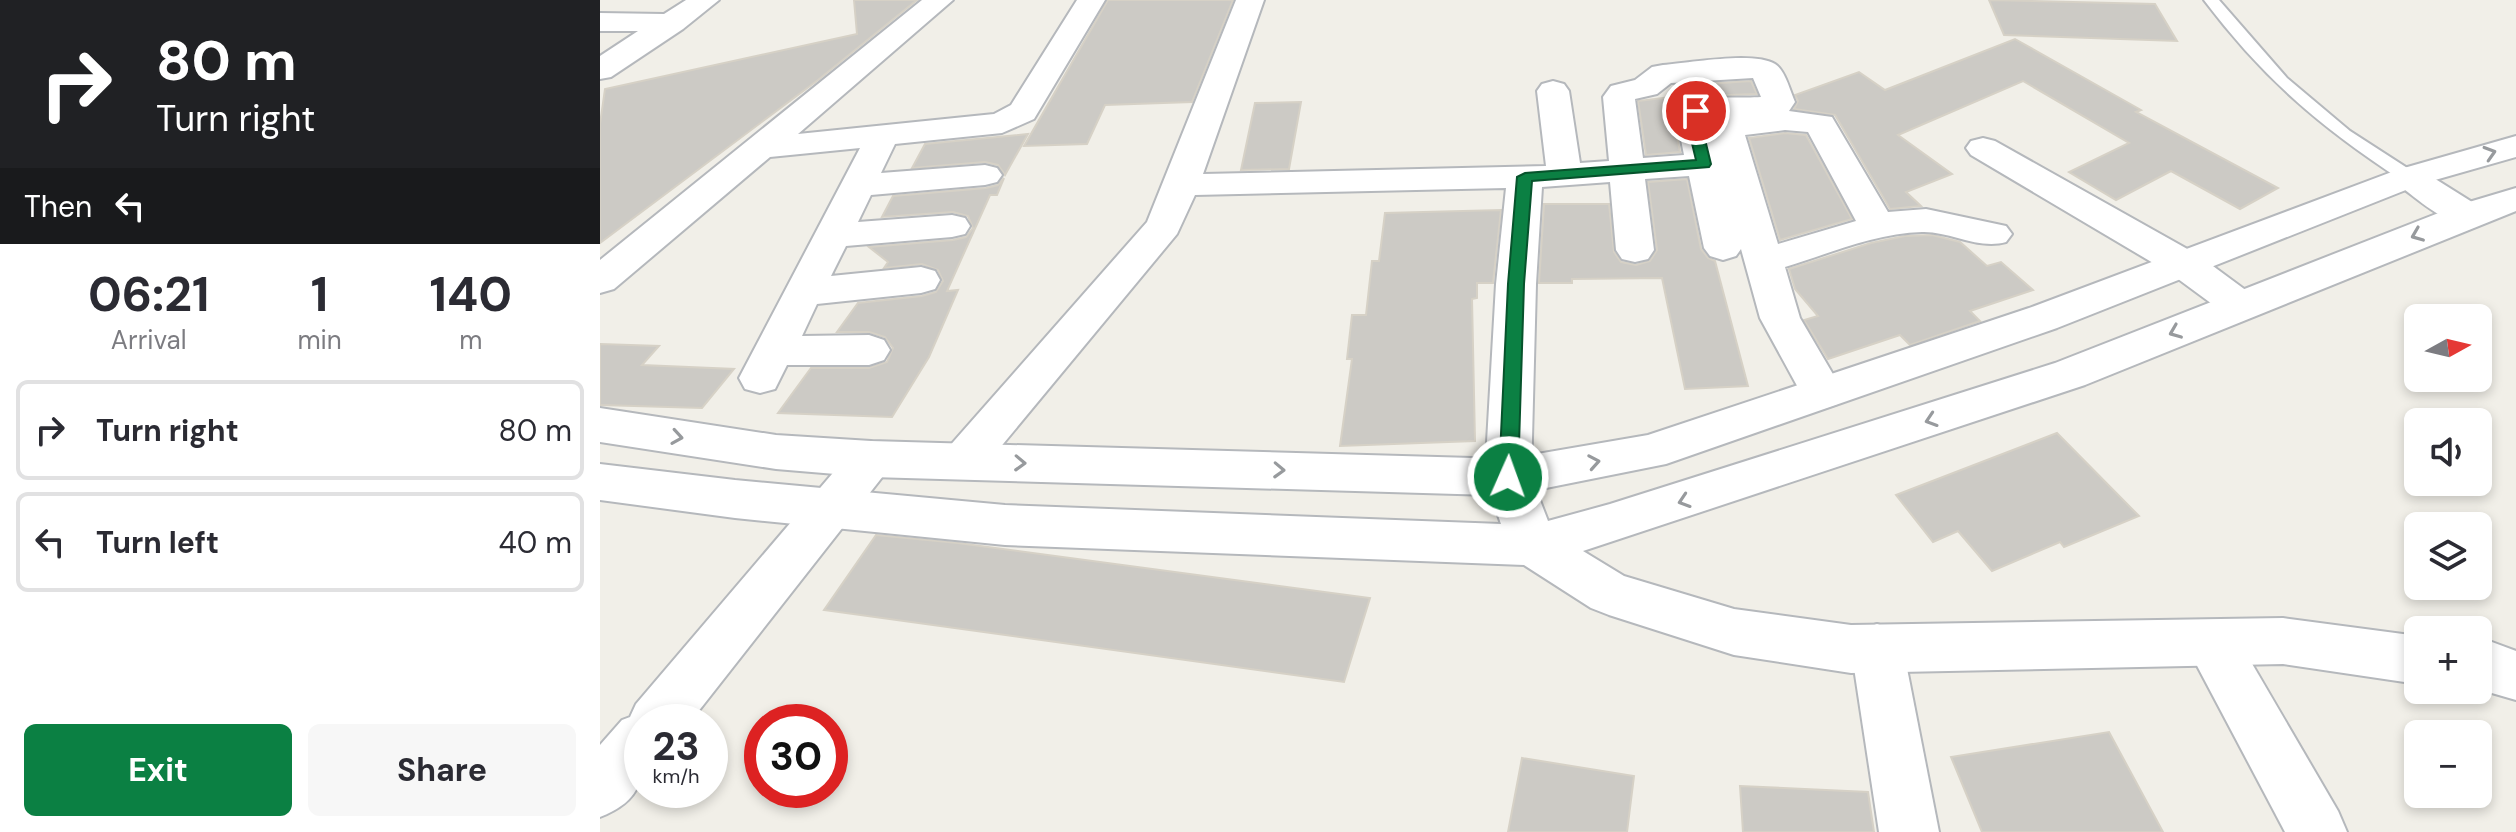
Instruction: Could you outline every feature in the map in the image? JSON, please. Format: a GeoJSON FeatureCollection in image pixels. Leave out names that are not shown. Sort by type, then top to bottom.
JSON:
{"type":"FeatureCollection","features":[{"type":"Feature","properties":{"kind":"street"},"geometry":{"type":"LineString","coordinates":[[600,70],[705,0]]}},
{"type":"Feature","properties":{"kind":"street"},"geometry":{"type":"LineString","coordinates":[[600,280],[939,0]]}},
{"type":"Feature","properties":{"kind":"street"},"geometry":{"type":"LineString","coordinates":[[757,148],[1002,123],[1023,112],[1091,0]]}},
{"type":"Feature","properties":{"kind":"street"},"geometry":{"type":"LineString","coordinates":[[963,461],[1164,226],[1250,0]]}},
{"type":"Feature","properties":{"kind":"street"},"geometry":{"type":"LineString","coordinates":[[600,22],[673,23]]}},
{"type":"Feature","properties":{"kind":"street"},"geometry":{"type":"LineString","coordinates":[[1635,250],[1619,97],[1622,93],[1646,87],[1663,74],[1757,68],[1766,71],[1779,102],[1775,106],[1696,111],[1692,114],[1723,248]]}},
{"type":"Feature","properties":{"kind":"street"},"geometry":{"type":"LineString","coordinates":[[1553,91],[1564,174]]}},
{"type":"Feature","properties":{"kind":"street"},"geometry":{"type":"LineString","coordinates":[[1822,393],[1780,318],[1727,131],[1745,122],[1793,120],[1820,124],[1878,227]]}},
{"type":"Feature","properties":{"kind":"street"},"geometry":{"type":"LineString","coordinates":[[869,350],[766,365],[882,137]]}},
{"type":"Feature","properties":{"kind":"street"},"geometry":{"type":"LineString","coordinates":[[600,425],[776,452],[871,459],[1508,477],[1650,452],[2043,318],[2409,177],[2516,146]]}},
{"type":"Feature","properties":{"kind":"street"},"geometry":{"type":"LineString","coordinates":[[1983,148],[2184,264],[2241,306]]}},
{"type":"Feature","properties":{"kind":"street"},"geometry":{"type":"LineString","coordinates":[[1181,185],[1525,177],[1704,164]]}},
{"type":"Feature","properties":{"kind":"street"},"geometry":{"type":"LineString","coordinates":[[858,185],[985,175]]}},
{"type":"Feature","properties":{"kind":"street"},"geometry":{"type":"LineString","coordinates":[[1525,177],[1516,284],[1508,477],[1533,545],[1609,593],[1734,632],[1851,649],[2283,641],[2404,658]]}},
{"type":"Feature","properties":{"kind":"street"},"geometry":{"type":"LineString","coordinates":[[2409,177],[2467,215]]}},
{"type":"Feature","properties":{"kind":"street"},"geometry":{"type":"LineString","coordinates":[[600,482],[1005,525],[1533,545],[1610,524],[2070,374],[2467,215],[2516,199]]}},
{"type":"Feature","properties":{"kind":"street"},"geometry":{"type":"LineString","coordinates":[[1764,260],[1895,222],[1926,220],[1993,234]]}},
{"type":"Feature","properties":{"kind":"street"},"geometry":{"type":"LineString","coordinates":[[833,235],[952,226]]}},
{"type":"Feature","properties":{"kind":"street"},"geometry":{"type":"LineString","coordinates":[[805,292],[921,280]]}},
{"type":"Feature","properties":{"kind":"street"},"geometry":{"type":"LineString","coordinates":[[1754,416],[1791,466]]}},
{"type":"Feature","properties":{"kind":"street"},"geometry":{"type":"LineString","coordinates":[[671,704],[871,459]]}},
{"type":"Feature","properties":{"kind":"street"},"geometry":{"type":"LineString","coordinates":[[2211,643],[2317,832]]}},
{"type":"Feature","properties":{"kind":"street"},"geometry":{"type":"LineString","coordinates":[[1877,648],[1909,832]]}},
{"type":"Feature","properties":{"kind":"street"},"geometry":{"type":"LineString","coordinates":[[600,789],[624,760]]}},
{"type":"Feature","properties":{"kind":"lane"},"geometry":{"type":"LineString","coordinates":[[2211,0],[2281,81],[2344,135],[2409,177]]}},
{"type":"Feature","properties":{"kind":"building"},"geometry":{"type":"Polygon","coordinates":[[[854,0],[917,0],[818,80],[600,243],[600,124],[605,89],[857,34],[854,0]]]}},
{"type":"Feature","properties":{"kind":"building"},"geometry":{"type":"Polygon","coordinates":[[[1108,0],[1233,0],[1192,102],[1105,105],[1087,144],[1024,146],[1108,0]]]}},
{"type":"Feature","properties":{"kind":"building"},"geometry":{"type":"Polygon","coordinates":[[[1989,0],[2155,4],[2177,41],[2004,35],[1989,0]]]}},
{"type":"Feature","properties":{"kind":"building"},"geometry":{"type":"Polygon","coordinates":[[[2015,39],[2141,110],[2136,112],[2278,188],[2240,209],[2171,171],[2116,200],[2069,172],[2129,143],[2023,81],[1898,135],[1952,174],[1906,192],[1921,206],[1890,209],[1835,115],[1794,109],[1798,101],[1795,95],[1859,72],[1885,90],[2015,39]]]}},
{"type":"Feature","properties":{"kind":"building"},"geometry":{"type":"Polygon","coordinates":[[[1751,81],[1757,94],[1703,96],[1682,104],[1673,115],[1680,152],[1646,155],[1638,101],[1679,96],[1676,86],[1751,81]]]}},
{"type":"Feature","properties":{"kind":"building"},"geometry":{"type":"Polygon","coordinates":[[[1301,102],[1289,169],[1241,170],[1255,103],[1301,102]]]}},
{"type":"Feature","properties":{"kind":"building"},"geometry":{"type":"Polygon","coordinates":[[[1785,133],[1806,135],[1852,219],[1780,240],[1749,138],[1785,133]]]}},
{"type":"Feature","properties":{"kind":"building"},"geometry":{"type":"Polygon","coordinates":[[[1028,134],[1005,175],[998,165],[985,162],[912,168],[925,144],[1028,134]]]}},
{"type":"Feature","properties":{"kind":"building"},"geometry":{"type":"Polygon","coordinates":[[[1004,178],[997,195],[990,195],[947,291],[958,290],[929,357],[892,417],[778,413],[811,368],[869,368],[887,362],[893,348],[885,337],[869,332],[837,332],[858,303],[922,296],[936,292],[943,281],[938,270],[922,264],[884,268],[888,262],[869,247],[953,240],[966,237],[973,228],[968,216],[953,212],[882,217],[893,196],[986,188],[998,185],[1004,178]]]}},
{"type":"Feature","properties":{"kind":"building"},"geometry":{"type":"Polygon","coordinates":[[[1687,179],[1701,249],[1715,261],[1748,386],[1685,389],[1662,278],[1572,279],[1572,283],[1539,283],[1544,204],[1609,204],[1614,252],[1621,262],[1636,265],[1650,261],[1657,250],[1648,182],[1687,179]]]}},
{"type":"Feature","properties":{"kind":"building"},"geometry":{"type":"Polygon","coordinates":[[[1501,210],[1493,283],[1477,283],[1477,298],[1472,299],[1475,441],[1340,446],[1352,359],[1347,359],[1352,315],[1366,315],[1372,261],[1379,261],[1385,213],[1501,210]]]}},
{"type":"Feature","properties":{"kind":"building"},"geometry":{"type":"Polygon","coordinates":[[[1932,235],[1960,242],[1987,266],[2001,262],[2033,290],[1970,311],[1980,321],[1910,345],[1900,335],[1828,359],[1804,320],[1818,316],[1795,289],[1789,269],[1871,243],[1905,236],[1932,235]]]}},
{"type":"Feature","properties":{"kind":"building"},"geometry":{"type":"Polygon","coordinates":[[[600,344],[659,346],[642,365],[734,369],[702,408],[600,405],[600,344]]]}},
{"type":"Feature","properties":{"kind":"building"},"geometry":{"type":"Polygon","coordinates":[[[2057,433],[2139,516],[2064,547],[2060,542],[1992,571],[1958,531],[1933,542],[1896,495],[2057,433]]]}},
{"type":"Feature","properties":{"kind":"building"},"geometry":{"type":"Polygon","coordinates":[[[876,535],[958,543],[1370,598],[1344,682],[824,610],[876,535]]]}},
{"type":"Feature","properties":{"kind":"building"},"geometry":{"type":"Polygon","coordinates":[[[2109,732],[2163,832],[1982,832],[1951,757],[2109,732]]]}},
{"type":"Feature","properties":{"kind":"building"},"geometry":{"type":"Polygon","coordinates":[[[1522,758],[1634,776],[1627,832],[1508,832],[1522,758]]]}},
{"type":"Feature","properties":{"kind":"building"},"geometry":{"type":"Polygon","coordinates":[[[1740,786],[1868,792],[1874,832],[1743,832],[1740,786]]]}},
{"type":"Feature","properties":{"kind":"route"},"geometry":{"type":"LineString","coordinates":[[1508,477],[1516,284],[1525,177],[1704,164],[1692,114],[1696,111]]}}]}
